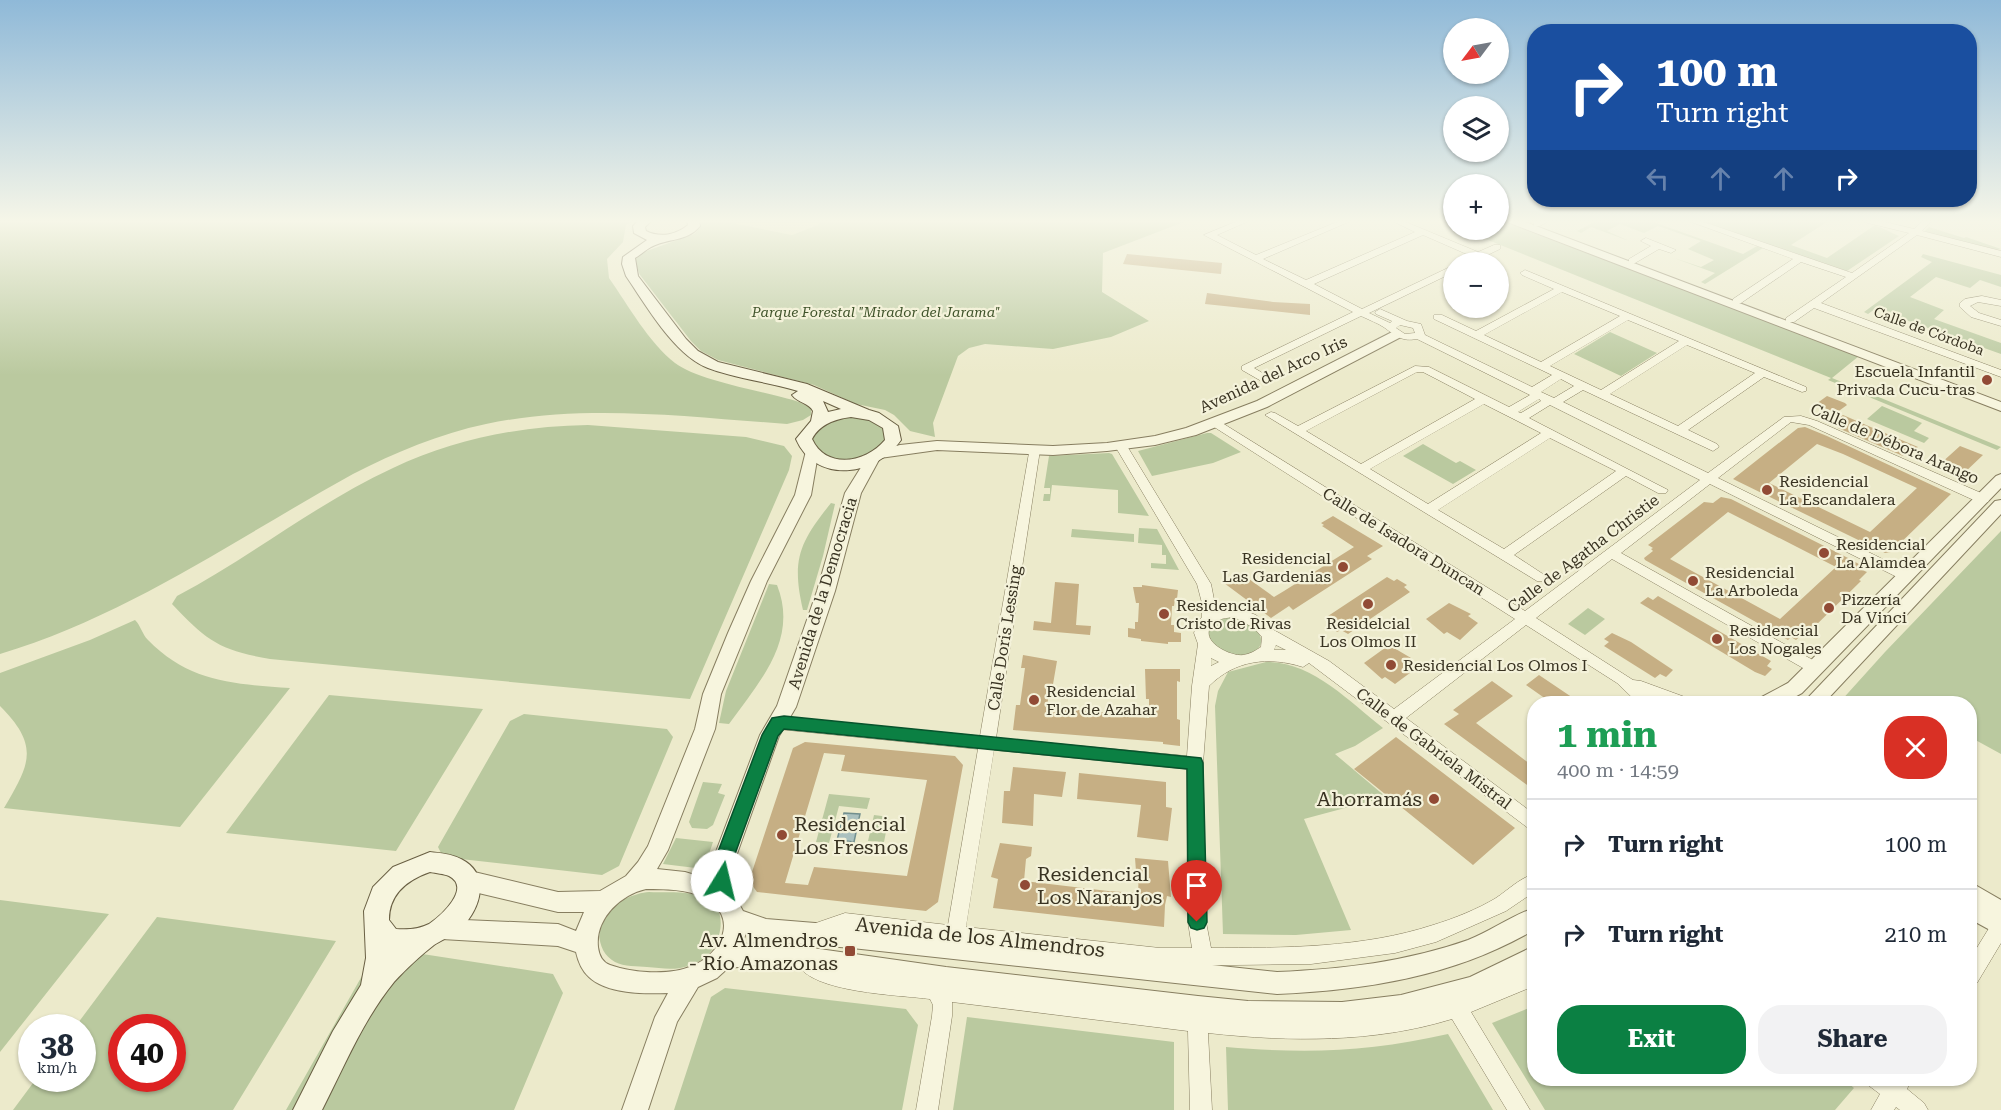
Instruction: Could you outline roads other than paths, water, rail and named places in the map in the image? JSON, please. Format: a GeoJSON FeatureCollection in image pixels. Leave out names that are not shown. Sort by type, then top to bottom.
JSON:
{"type":"FeatureCollection","features":[{"type":"Feature","properties":{"kind":"main road"},"geometry":{"type":"LineString","coordinates":[[618,272],[668,346],[684,359],[707,370],[802,396],[817,404],[821,411],[818,422]]}},
{"type":"Feature","properties":{"kind":"main road"},"geometry":{"type":"LineString","coordinates":[[631,272],[681,342],[693,354],[713,365],[802,387],[874,416],[890,426],[893,433],[893,441],[877,457],[860,463],[832,464],[811,454],[805,447],[804,439],[808,431],[818,422],[839,414],[862,413]]}},
{"type":"Feature","properties":{"kind":"main road"},"geometry":{"type":"LineString","coordinates":[[307,1110],[368,997],[396,960],[455,919],[465,906],[470,893],[470,881],[464,871],[455,865],[430,862],[414,867],[393,882],[379,901],[375,914],[379,958],[368,997]]}},
{"type":"Feature","properties":{"kind":"main road"},"geometry":{"type":"LineString","coordinates":[[377,926],[385,935],[397,940],[411,941],[435,933]]}},
{"type":"Feature","properties":{"kind":"street"},"geometry":{"type":"LineString","coordinates":[[1289,272],[1366,310],[1411,338],[1419,336],[1906,576]]}},
{"type":"Feature","properties":{"kind":"street"},"geometry":{"type":"LineString","coordinates":[[1311,283],[1336,272]]}},
{"type":"Feature","properties":{"kind":"street"},"geometry":{"type":"LineString","coordinates":[[1647,272],[2001,407]]}},
{"type":"Feature","properties":{"kind":"street"},"geometry":{"type":"LineString","coordinates":[[1660,272],[2001,400]]}},
{"type":"Feature","properties":{"kind":"street"},"geometry":{"type":"LineString","coordinates":[[1737,301],[1780,272]]}},
{"type":"Feature","properties":{"kind":"street"},"geometry":{"type":"LineString","coordinates":[[1840,272],[1852,276]]}},
{"type":"Feature","properties":{"kind":"street"},"geometry":{"type":"LineString","coordinates":[[1790,321],[1858,272]]}},
{"type":"Feature","properties":{"kind":"street","name":"Avenida del Arco Iris"},"geometry":{"type":"LineString","coordinates":[[1267,380],[1246,368],[1443,273]]}},
{"type":"Feature","properties":{"kind":"street"},"geometry":{"type":"LineString","coordinates":[[1525,273],[1802,389]]}},
{"type":"Feature","properties":{"kind":"street"},"geometry":{"type":"LineString","coordinates":[[1476,335],[1562,288]]}},
{"type":"Feature","properties":{"kind":"street"},"geometry":{"type":"LineString","coordinates":[[2001,303],[1980,299],[1965,303],[1965,307],[1976,315],[2001,323]]}},
{"type":"Feature","properties":{"kind":"street","name":"Calle de Córdoba"},"geometry":{"type":"LineString","coordinates":[[1814,304],[2001,374]]}},
{"type":"Feature","properties":{"kind":"street"},"geometry":{"type":"LineString","coordinates":[[1542,366],[1628,316]]}},
{"type":"Feature","properties":{"kind":"street"},"geometry":{"type":"LineString","coordinates":[[1438,317],[1713,447]]}},
{"type":"Feature","properties":{"kind":"street","name":"Avenida del Arco Iris"},"geometry":{"type":"LineString","coordinates":[[877,457],[916,446],[1034,450],[1121,446],[1162,439],[1215,423],[1267,400],[1396,328]]}},
{"type":"Feature","properties":{"kind":"street"},"geometry":{"type":"LineString","coordinates":[[1602,394],[1686,341]]}},
{"type":"Feature","properties":{"kind":"street"},"geometry":{"type":"LineString","coordinates":[[1297,431],[1414,369],[1425,369],[1662,490]]}},
{"type":"Feature","properties":{"kind":"street"},"geometry":{"type":"LineString","coordinates":[[1679,431],[1761,373]]}},
{"type":"Feature","properties":{"kind":"street"},"geometry":{"type":"LineString","coordinates":[[1544,398],[1560,375]]}},
{"type":"Feature","properties":{"kind":"street"},"geometry":{"type":"LineString","coordinates":[[1515,415],[1544,398],[1583,385]]}},
{"type":"Feature","properties":{"kind":"street"},"geometry":{"type":"LineString","coordinates":[[1361,470],[1484,399]]}},
{"type":"Feature","properties":{"kind":"street"},"geometry":{"type":"LineString","coordinates":[[1271,415],[1542,578]]}},
{"type":"Feature","properties":{"kind":"street","name":"Calle de Agatha Christie"},"geometry":{"type":"LineString","coordinates":[[1394,717],[1784,422],[1794,418]]}},
{"type":"Feature","properties":{"kind":"street","name":"Calle de Débora Arango"},"geometry":{"type":"LineString","coordinates":[[1794,418],[1813,423],[1983,499]]}},
{"type":"Feature","properties":{"kind":"street","name":"Calle de Isadora Duncan"},"geometry":{"type":"LineString","coordinates":[[1215,423],[1622,679],[1641,696]]}},
{"type":"Feature","properties":{"kind":"street","name":"Avenida del Arco Iris"},"geometry":{"type":"LineString","coordinates":[[890,426],[910,438],[948,446]]}},
{"type":"Feature","properties":{"kind":"street"},"geometry":{"type":"LineString","coordinates":[[1428,510],[1549,433]]}},
{"type":"Feature","properties":{"kind":"street"},"geometry":{"type":"LineString","coordinates":[[1121,446],[1204,584],[1218,600],[1235,612],[1249,616],[1260,623],[1267,633],[1268,645],[1261,655],[1253,659],[1233,660],[1217,655],[1205,645]]}},
{"type":"Feature","properties":{"kind":"street","name":"Calle Doris Lessing"},"geometry":{"type":"LineString","coordinates":[[956,933],[1034,450]]}},
{"type":"Feature","properties":{"kind":"street"},"geometry":{"type":"LineString","coordinates":[[634,881],[660,879],[708,887],[722,898],[729,904],[735,918],[733,938],[723,957],[713,966],[689,980],[658,984],[618,978],[596,969],[589,957],[586,945],[591,920],[604,901],[634,881],[645,869],[663,835],[705,729],[712,694],[737,633],[759,581],[803,495],[811,454]]}},
{"type":"Feature","properties":{"kind":"street","name":"Avenida de la Democracia"},"geometry":{"type":"LineString","coordinates":[[722,898],[722,865],[770,735],[786,707],[826,591],[853,493],[877,457]]}},
{"type":"Feature","properties":{"kind":"street"},"geometry":{"type":"LineString","coordinates":[[1504,555],[1625,471]]}},
{"type":"Feature","properties":{"kind":"street"},"geometry":{"type":"LineString","coordinates":[[1780,696],[1795,688],[2001,479]]}},
{"type":"Feature","properties":{"kind":"street"},"geometry":{"type":"LineString","coordinates":[[1819,696],[2001,506]]}},
{"type":"Feature","properties":{"kind":"street"},"geometry":{"type":"LineString","coordinates":[[1611,553],[1815,668]]}},
{"type":"Feature","properties":{"kind":"street"},"geometry":{"type":"LineString","coordinates":[[1203,956],[1197,922],[1195,763],[1200,686],[1206,657],[1200,630],[1209,617],[1209,603],[1204,584]]}},
{"type":"Feature","properties":{"kind":"street"},"geometry":{"type":"LineString","coordinates":[[1209,617],[1235,612]]}},
{"type":"Feature","properties":{"kind":"street","name":"Calle de Gabriela Mistral"},"geometry":{"type":"LineString","coordinates":[[1267,633],[1324,665],[1527,818]]}},
{"type":"Feature","properties":{"kind":"street","name":"Calle de Gabriela Mistral"},"geometry":{"type":"LineString","coordinates":[[1261,655],[1290,656],[1333,673]]}},
{"type":"Feature","properties":{"kind":"street"},"geometry":{"type":"LineString","coordinates":[[1200,686],[1215,671],[1233,660]]}},
{"type":"Feature","properties":{"kind":"street","name":"Calle de Isadora Duncan"},"geometry":{"type":"LineString","coordinates":[[1622,679],[1667,696]]}},
{"type":"Feature","properties":{"kind":"street"},"geometry":{"type":"LineString","coordinates":[[777,723],[1195,763]]}},
{"type":"Feature","properties":{"kind":"street"},"geometry":{"type":"LineString","coordinates":[[470,881],[558,902],[604,901]]}},
{"type":"Feature","properties":{"kind":"street","name":"Avenida de los Almendros"},"geometry":{"type":"LineString","coordinates":[[808,934],[845,922],[1160,957],[1311,955],[1395,944],[1436,933],[1500,904],[1527,887]]}},
{"type":"Feature","properties":{"kind":"street"},"geometry":{"type":"LineString","coordinates":[[1977,897],[2001,912]]}},
{"type":"Feature","properties":{"kind":"street"},"geometry":{"type":"LineString","coordinates":[[1977,911],[2001,926],[1977,965]]}},
{"type":"Feature","properties":{"kind":"street","name":"Avenida de los Almendros"},"geometry":{"type":"LineString","coordinates":[[735,918],[766,930],[1239,981],[1277,983],[1326,981],[1398,971],[1452,958],[1527,921]]}},
{"type":"Feature","properties":{"kind":"street"},"geometry":{"type":"LineString","coordinates":[[435,933],[558,935],[586,945]]}},
{"type":"Feature","properties":{"kind":"street","name":"Avenida de los Almendros"},"geometry":{"type":"LineString","coordinates":[[1093,964],[1117,952]]}},
{"type":"Feature","properties":{"kind":"street"},"geometry":{"type":"LineString","coordinates":[[723,957],[770,953],[800,959],[1248,1013],[1331,1030],[1397,1022],[1457,1008],[1482,1000],[1527,980]]}},
{"type":"Feature","properties":{"kind":"street"},"geometry":{"type":"LineString","coordinates":[[800,959],[833,978],[1198,1023],[1287,1021],[1401,1006],[1473,987],[1527,960]]}},
{"type":"Feature","properties":{"kind":"street"},"geometry":{"type":"LineString","coordinates":[[635,1110],[668,1017],[689,980]]}},
{"type":"Feature","properties":{"kind":"street"},"geometry":{"type":"LineString","coordinates":[[927,1110],[943,1004],[936,991]]}},
{"type":"Feature","properties":{"kind":"street"},"geometry":{"type":"LineString","coordinates":[[1080,994],[1105,1012]]}},
{"type":"Feature","properties":{"kind":"street"},"geometry":{"type":"LineString","coordinates":[[1457,1008],[1519,1110]]}},
{"type":"Feature","properties":{"kind":"street"},"geometry":{"type":"LineString","coordinates":[[1370,1010],[1397,1022]]}},
{"type":"Feature","properties":{"kind":"street"},"geometry":{"type":"LineString","coordinates":[[1198,1023],[1201,1110]]}},
{"type":"Feature","properties":{"kind":"street"},"geometry":{"type":"LineString","coordinates":[[1892,1094],[1917,1110]]}},
{"type":"Feature","properties":{"kind":"water"},"geometry":{"type":"Polygon","coordinates":[[[844,813],[860,814],[854,842],[837,840],[844,813]]]}},
{"type":"Feature","properties":{"kind":"place","name":"Escuela Infantil Privada Cucu-tras"},"geometry":{"type":"Point","coordinates":[1987,380]}},
{"type":"Feature","properties":{"kind":"place","name":"Residencial La Escandalera"},"geometry":{"type":"Point","coordinates":[1767,490]}},
{"type":"Feature","properties":{"kind":"place","name":"Residencial La Alamdea"},"geometry":{"type":"Point","coordinates":[1824,553]}},
{"type":"Feature","properties":{"kind":"place","name":"Residencial Las Gardenias"},"geometry":{"type":"Point","coordinates":[1343,567]}},
{"type":"Feature","properties":{"kind":"place","name":"Residencial La Arboleda"},"geometry":{"type":"Point","coordinates":[1693,581]}},
{"type":"Feature","properties":{"kind":"place","name":"Residelcial Los Olmos II"},"geometry":{"type":"Point","coordinates":[1368,604]}},
{"type":"Feature","properties":{"kind":"place","name":"Pizzería Da Vinci"},"geometry":{"type":"Point","coordinates":[1829,608]}},
{"type":"Feature","properties":{"kind":"place","name":"Residencial Cristo de Rivas"},"geometry":{"type":"Point","coordinates":[1164,614]}},
{"type":"Feature","properties":{"kind":"place","name":"Residencial Los Nogales"},"geometry":{"type":"Point","coordinates":[1717,639]}},
{"type":"Feature","properties":{"kind":"place","name":"Residencial Los Olmos I"},"geometry":{"type":"Point","coordinates":[1391,665]}},
{"type":"Feature","properties":{"kind":"place","name":"Residencial Flor de Azahar"},"geometry":{"type":"Point","coordinates":[1034,700]}},
{"type":"Feature","properties":{"kind":"place","name":"Ahorramás"},"geometry":{"type":"Point","coordinates":[1434,799]}},
{"type":"Feature","properties":{"kind":"place","name":"Residencial Los Fresnos"},"geometry":{"type":"Point","coordinates":[782,835]}},
{"type":"Feature","properties":{"kind":"place","name":"Residencial Los Naranjos"},"geometry":{"type":"Point","coordinates":[1025,885]}},
{"type":"Feature","properties":{"kind":"place","name":"Av. Almendros - Río Amazonas"},"geometry":{"type":"Point","coordinates":[850,951]}},
{"type":"Feature","properties":{"kind":"park label","name":"Parque Forestal \"Mirador del Jarama\""},"geometry":{"type":"Point","coordinates":[876,312]}}]}
